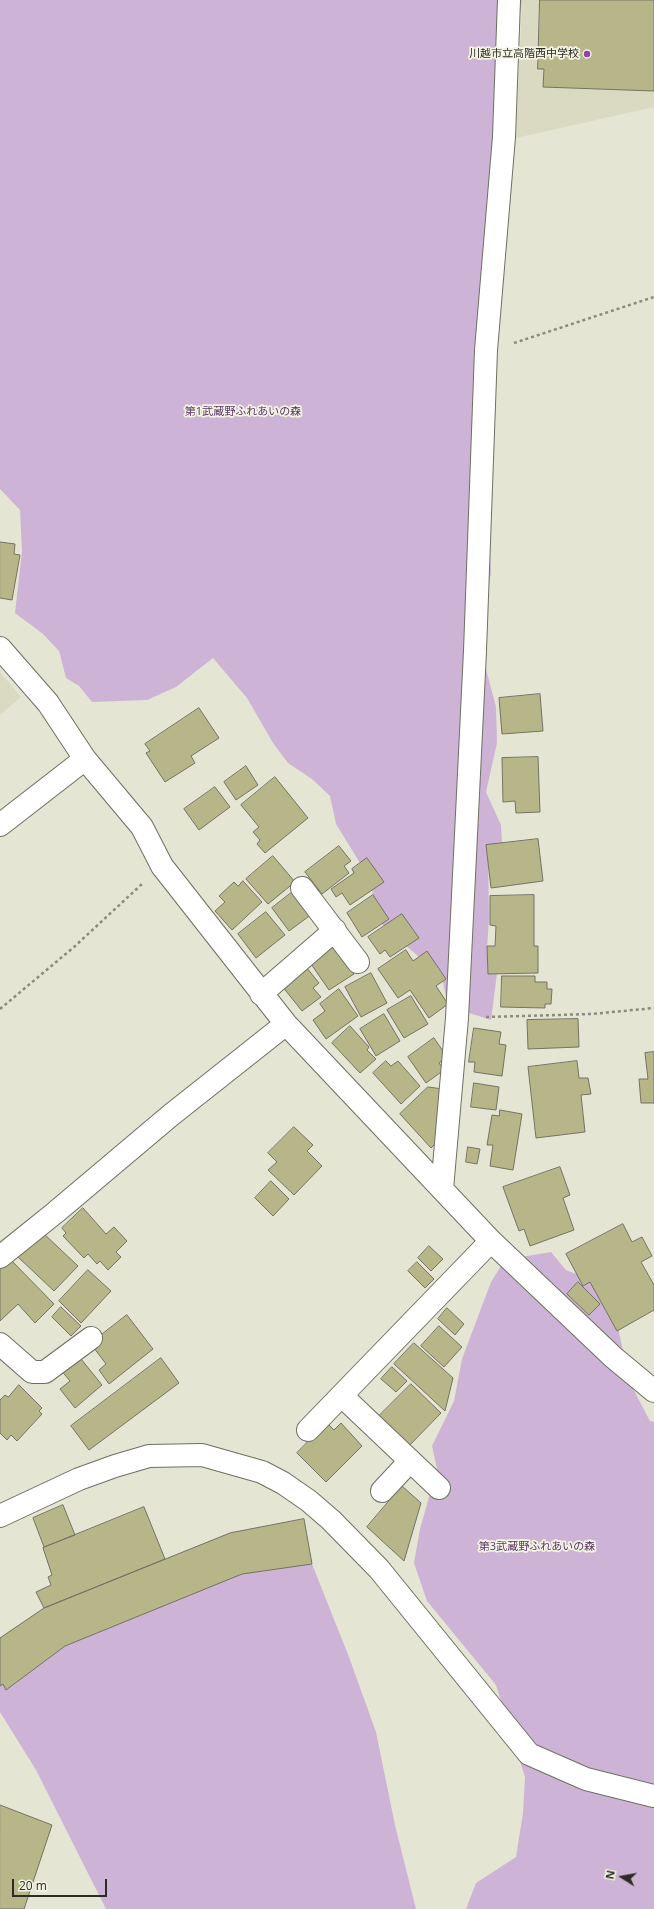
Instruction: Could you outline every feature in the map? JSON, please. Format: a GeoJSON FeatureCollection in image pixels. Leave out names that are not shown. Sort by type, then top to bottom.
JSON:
{"type":"FeatureCollection","features":[{"type":"Feature","properties":{"kind":"street"},"geometry":{"type":"LineString","coordinates":[[442,1189],[457,1018],[475,651],[486,346],[504,137],[509,0]]}},
{"type":"Feature","properties":{"kind":"street"},"geometry":{"type":"LineString","coordinates":[[0,648],[48,703],[85,759],[142,827],[162,866],[286,1024],[491,1241],[613,1357],[654,1391]]}},
{"type":"Feature","properties":{"kind":"street"},"geometry":{"type":"LineString","coordinates":[[0,825],[85,759]]}},
{"type":"Feature","properties":{"kind":"street"},"geometry":{"type":"LineString","coordinates":[[302,888],[358,962]]}},
{"type":"Feature","properties":{"kind":"street"},"geometry":{"type":"LineString","coordinates":[[261,994],[335,930]]}},
{"type":"Feature","properties":{"kind":"street"},"geometry":{"type":"LineString","coordinates":[[0,1257],[171,1115],[286,1024]]}},
{"type":"Feature","properties":{"kind":"street"},"geometry":{"type":"LineString","coordinates":[[308,1430],[491,1241]]}},
{"type":"Feature","properties":{"kind":"street"},"geometry":{"type":"LineString","coordinates":[[0,1344],[32,1372],[45,1372],[91,1338]]}},
{"type":"Feature","properties":{"kind":"street"},"geometry":{"type":"LineString","coordinates":[[342,1396],[439,1488]]}},
{"type":"Feature","properties":{"kind":"street"},"geometry":{"type":"LineString","coordinates":[[0,1516],[78,1479],[149,1456],[202,1455],[262,1472],[283,1483],[326,1516],[379,1569],[529,1754],[586,1779],[654,1796]]}},
{"type":"Feature","properties":{"kind":"street"},"geometry":{"type":"LineString","coordinates":[[382,1491],[410,1461]]}},
{"type":"Feature","properties":{"kind":"path"},"geometry":{"type":"LineString","coordinates":[[486,346],[503,345],[526,340],[654,297]]}},
{"type":"Feature","properties":{"kind":"path"},"geometry":{"type":"LineString","coordinates":[[0,1009],[74,947],[162,866]]}},
{"type":"Feature","properties":{"kind":"path"},"geometry":{"type":"LineString","coordinates":[[457,1018],[592,1014],[654,1008]]}},
{"type":"Feature","properties":{"kind":"shaded area","name":"川越市立高階西中学校"},"geometry":{"type":"Polygon","coordinates":[[[522,0],[654,0],[654,107],[516,138],[522,0]]]}},
{"type":"Feature","properties":{"kind":"shaded area"},"geometry":{"type":"Polygon","coordinates":[[[0,672],[21,697],[0,715],[0,672]]]}},
{"type":"Feature","properties":{"kind":"green space","name":"第1武蔵野ふれあいの森"},"geometry":{"type":"Polygon","coordinates":[[[0,0],[522,0],[484,264],[487,507],[491,571],[481,650],[496,707],[497,743],[486,792],[501,825],[502,844],[488,852],[489,920],[487,948],[498,966],[491,1020],[463,1011],[447,1002],[442,977],[403,943],[392,937],[381,923],[375,907],[372,889],[363,868],[336,824],[330,796],[312,779],[288,763],[273,743],[247,698],[213,658],[176,687],[147,700],[92,702],[79,686],[66,678],[59,651],[43,634],[15,613],[22,551],[20,510],[0,489],[0,0]]]}},
{"type":"Feature","properties":{"kind":"green space","name":"第3武蔵野ふれあいの森"},"geometry":{"type":"Polygon","coordinates":[[[551,1252],[566,1270],[602,1284],[616,1317],[629,1381],[650,1421],[654,1422],[654,1909],[466,1909],[476,1883],[516,1857],[523,1813],[525,1777],[496,1685],[427,1601],[414,1563],[420,1529],[437,1469],[432,1446],[454,1401],[462,1359],[491,1282],[501,1266],[521,1257],[551,1252]]]}},
{"type":"Feature","properties":{"kind":"green space"},"geometry":{"type":"Polygon","coordinates":[[[304,1519],[312,1564],[349,1657],[376,1732],[395,1825],[416,1909],[106,1909],[36,1770],[0,1712],[0,1638],[44,1608],[230,1533],[304,1519]]]}},
{"type":"Feature","properties":{"kind":"building","name":"川越市立高階西中学校"},"geometry":{"type":"Polygon","coordinates":[[[540,0],[654,0],[654,91],[543,87],[544,69],[538,69],[540,0]]]}},
{"type":"Feature","properties":{"kind":"building"},"geometry":{"type":"Polygon","coordinates":[[[0,542],[15,544],[14,554],[20,555],[12,600],[0,598],[0,542]]]}},
{"type":"Feature","properties":{"kind":"building"},"geometry":{"type":"Polygon","coordinates":[[[540,694],[543,731],[502,734],[499,698],[540,694]]]}},
{"type":"Feature","properties":{"kind":"building"},"geometry":{"type":"Polygon","coordinates":[[[199,708],[219,738],[191,756],[195,763],[165,782],[146,753],[150,751],[145,744],[199,708]]]}},
{"type":"Feature","properties":{"kind":"building"},"geometry":{"type":"Polygon","coordinates":[[[538,757],[540,812],[516,813],[515,801],[503,802],[502,758],[538,757]]]}},
{"type":"Feature","properties":{"kind":"building"},"geometry":{"type":"Polygon","coordinates":[[[246,766],[258,785],[236,800],[224,782],[246,766]]]}},
{"type":"Feature","properties":{"kind":"building"},"geometry":{"type":"Polygon","coordinates":[[[275,777],[308,818],[265,853],[257,844],[260,840],[253,832],[259,827],[241,805],[275,777]]]}},
{"type":"Feature","properties":{"kind":"building"},"geometry":{"type":"Polygon","coordinates":[[[215,787],[230,807],[199,830],[184,809],[215,787]]]}},
{"type":"Feature","properties":{"kind":"building"},"geometry":{"type":"Polygon","coordinates":[[[538,839],[543,881],[491,888],[486,845],[538,839]]]}},
{"type":"Feature","properties":{"kind":"building"},"geometry":{"type":"Polygon","coordinates":[[[339,846],[351,861],[344,866],[349,873],[322,894],[305,872],[339,846]]]}},
{"type":"Feature","properties":{"kind":"building"},"geometry":{"type":"Polygon","coordinates":[[[273,856],[295,882],[268,904],[246,879],[273,856]]]}},
{"type":"Feature","properties":{"kind":"building"},"geometry":{"type":"Polygon","coordinates":[[[367,858],[384,882],[350,905],[342,893],[336,897],[331,889],[354,873],[352,869],[367,858]]]}},
{"type":"Feature","properties":{"kind":"building"},"geometry":{"type":"Polygon","coordinates":[[[243,881],[262,902],[232,930],[215,911],[225,902],[219,896],[234,882],[238,886],[243,881]]]}},
{"type":"Feature","properties":{"kind":"building"},"geometry":{"type":"Polygon","coordinates":[[[295,890],[312,914],[289,931],[272,908],[295,890]]]}},
{"type":"Feature","properties":{"kind":"building"},"geometry":{"type":"Polygon","coordinates":[[[373,895],[389,919],[362,937],[347,913],[373,895]]]}},
{"type":"Feature","properties":{"kind":"building"},"geometry":{"type":"Polygon","coordinates":[[[534,895],[534,946],[538,946],[538,973],[488,974],[487,946],[495,946],[496,926],[490,925],[490,896],[534,895]]]}},
{"type":"Feature","properties":{"kind":"building"},"geometry":{"type":"Polygon","coordinates":[[[266,912],[285,935],[256,958],[238,934],[266,912]]]}},
{"type":"Feature","properties":{"kind":"building"},"geometry":{"type":"Polygon","coordinates":[[[402,914],[419,938],[390,957],[385,950],[380,954],[368,937],[402,914]]]}},
{"type":"Feature","properties":{"kind":"building"},"geometry":{"type":"Polygon","coordinates":[[[335,944],[354,974],[329,990],[309,961],[335,944]]]}},
{"type":"Feature","properties":{"kind":"building"},"geometry":{"type":"Polygon","coordinates":[[[406,950],[413,961],[427,951],[446,979],[436,986],[448,1004],[429,1018],[410,990],[398,998],[378,969],[406,950]]]}},
{"type":"Feature","properties":{"kind":"building"},"geometry":{"type":"Polygon","coordinates":[[[306,967],[319,983],[313,988],[321,997],[302,1011],[282,986],[306,967]]]}},
{"type":"Feature","properties":{"kind":"building"},"geometry":{"type":"Polygon","coordinates":[[[371,973],[387,1003],[361,1017],[345,987],[371,973]]]}},
{"type":"Feature","properties":{"kind":"building"},"geometry":{"type":"Polygon","coordinates":[[[502,976],[535,976],[535,982],[547,982],[547,989],[552,989],[551,1004],[545,1004],[545,1008],[501,1007],[502,976]]]}},
{"type":"Feature","properties":{"kind":"building"},"geometry":{"type":"Polygon","coordinates":[[[339,989],[358,1016],[326,1039],[313,1020],[325,1011],[320,1004],[339,989]]]}},
{"type":"Feature","properties":{"kind":"building"},"geometry":{"type":"Polygon","coordinates":[[[411,996],[428,1024],[404,1038],[387,1010],[411,996]]]}},
{"type":"Feature","properties":{"kind":"building"},"geometry":{"type":"Polygon","coordinates":[[[384,1014],[400,1041],[376,1056],[360,1029],[384,1014]]]}},
{"type":"Feature","properties":{"kind":"building"},"geometry":{"type":"Polygon","coordinates":[[[578,1019],[579,1047],[528,1049],[527,1020],[578,1019]]]}},
{"type":"Feature","properties":{"kind":"building"},"geometry":{"type":"Polygon","coordinates":[[[350,1026],[369,1047],[367,1050],[376,1059],[360,1073],[332,1043],[350,1026]]]}},
{"type":"Feature","properties":{"kind":"building"},"geometry":{"type":"Polygon","coordinates":[[[474,1028],[501,1032],[499,1044],[506,1045],[502,1076],[474,1072],[475,1062],[469,1062],[474,1028]]]}},
{"type":"Feature","properties":{"kind":"building"},"geometry":{"type":"Polygon","coordinates":[[[434,1038],[447,1057],[439,1063],[444,1070],[426,1083],[408,1057],[434,1038]]]}},
{"type":"Feature","properties":{"kind":"building"},"geometry":{"type":"Polygon","coordinates":[[[654,1052],[654,1103],[641,1103],[639,1079],[648,1079],[645,1053],[654,1052]]]}},
{"type":"Feature","properties":{"kind":"building"},"geometry":{"type":"Polygon","coordinates":[[[386,1061],[391,1066],[398,1061],[420,1086],[401,1104],[373,1073],[386,1061]]]}},
{"type":"Feature","properties":{"kind":"building"},"geometry":{"type":"Polygon","coordinates":[[[577,1061],[579,1078],[588,1078],[591,1094],[581,1095],[585,1132],[536,1138],[528,1067],[577,1061]]]}},
{"type":"Feature","properties":{"kind":"building"},"geometry":{"type":"Polygon","coordinates":[[[474,1083],[499,1087],[496,1110],[471,1107],[474,1083]]]}},
{"type":"Feature","properties":{"kind":"building"},"geometry":{"type":"Polygon","coordinates":[[[428,1087],[443,1089],[437,1142],[431,1148],[400,1114],[428,1087]]]}},
{"type":"Feature","properties":{"kind":"building"},"geometry":{"type":"Polygon","coordinates":[[[500,1110],[522,1114],[513,1170],[490,1166],[493,1145],[487,1145],[492,1115],[499,1116],[500,1110]]]}},
{"type":"Feature","properties":{"kind":"building"},"geometry":{"type":"Polygon","coordinates":[[[294,1127],[313,1145],[307,1151],[322,1166],[294,1195],[268,1170],[277,1162],[268,1153],[294,1127]]]}},
{"type":"Feature","properties":{"kind":"building"},"geometry":{"type":"Polygon","coordinates":[[[468,1147],[480,1149],[477,1164],[466,1162],[468,1147]]]}},
{"type":"Feature","properties":{"kind":"building"},"geometry":{"type":"Polygon","coordinates":[[[560,1167],[570,1195],[563,1198],[574,1230],[530,1246],[524,1229],[519,1231],[503,1187],[560,1167]]]}},
{"type":"Feature","properties":{"kind":"building"},"geometry":{"type":"Polygon","coordinates":[[[271,1181],[289,1199],[273,1216],[255,1198],[271,1181]]]}},
{"type":"Feature","properties":{"kind":"building"},"geometry":{"type":"Polygon","coordinates":[[[83,1208],[106,1234],[114,1227],[127,1241],[116,1252],[121,1257],[108,1270],[100,1261],[97,1264],[88,1254],[84,1258],[63,1236],[66,1233],[62,1228],[83,1208]]]}},
{"type":"Feature","properties":{"kind":"building"},"geometry":{"type":"Polygon","coordinates":[[[623,1224],[632,1242],[642,1237],[652,1256],[641,1262],[654,1285],[654,1310],[617,1331],[590,1282],[583,1286],[566,1254],[623,1224]]]}},
{"type":"Feature","properties":{"kind":"building"},"geometry":{"type":"Polygon","coordinates":[[[42,1232],[78,1266],[54,1291],[18,1257],[42,1232]]]}},
{"type":"Feature","properties":{"kind":"building"},"geometry":{"type":"Polygon","coordinates":[[[429,1246],[443,1259],[431,1271],[418,1258],[429,1246]]]}},
{"type":"Feature","properties":{"kind":"building"},"geometry":{"type":"Polygon","coordinates":[[[9,1258],[54,1304],[35,1323],[18,1304],[0,1321],[0,1267],[9,1258]]]}},
{"type":"Feature","properties":{"kind":"building"},"geometry":{"type":"Polygon","coordinates":[[[417,1262],[434,1279],[425,1288],[408,1271],[417,1262]]]}},
{"type":"Feature","properties":{"kind":"building"},"geometry":{"type":"Polygon","coordinates":[[[88,1270],[111,1291],[81,1323],[59,1301],[88,1270]]]}},
{"type":"Feature","properties":{"kind":"building"},"geometry":{"type":"Polygon","coordinates":[[[578,1282],[600,1304],[589,1315],[567,1294],[578,1282]]]}},
{"type":"Feature","properties":{"kind":"building"},"geometry":{"type":"Polygon","coordinates":[[[61,1307],[81,1326],[71,1336],[52,1317],[61,1307]]]}},
{"type":"Feature","properties":{"kind":"building"},"geometry":{"type":"Polygon","coordinates":[[[447,1308],[464,1324],[455,1335],[438,1319],[447,1308]]]}},
{"type":"Feature","properties":{"kind":"building"},"geometry":{"type":"Polygon","coordinates":[[[127,1315],[153,1349],[109,1384],[99,1370],[106,1364],[94,1348],[96,1339],[127,1315]]]}},
{"type":"Feature","properties":{"kind":"building"},"geometry":{"type":"Polygon","coordinates":[[[439,1326],[462,1347],[444,1367],[421,1346],[439,1326]]]}},
{"type":"Feature","properties":{"kind":"building"},"geometry":{"type":"Polygon","coordinates":[[[414,1343],[453,1378],[445,1411],[394,1364],[414,1343]]]}},
{"type":"Feature","properties":{"kind":"building"},"geometry":{"type":"Polygon","coordinates":[[[77,1354],[102,1385],[75,1408],[60,1389],[70,1381],[60,1369],[77,1354]]]}},
{"type":"Feature","properties":{"kind":"building"},"geometry":{"type":"Polygon","coordinates":[[[161,1358],[179,1383],[89,1450],[71,1426],[161,1358]]]}},
{"type":"Feature","properties":{"kind":"building"},"geometry":{"type":"Polygon","coordinates":[[[392,1367],[407,1381],[396,1392],[381,1379],[392,1367]]]}},
{"type":"Feature","properties":{"kind":"building"},"geometry":{"type":"Polygon","coordinates":[[[411,1384],[441,1413],[406,1449],[376,1419],[411,1384]]]}},
{"type":"Feature","properties":{"kind":"building"},"geometry":{"type":"Polygon","coordinates":[[[19,1385],[42,1408],[39,1411],[42,1414],[17,1441],[11,1435],[7,1440],[0,1433],[0,1400],[5,1395],[8,1397],[19,1385]]]}},
{"type":"Feature","properties":{"kind":"building"},"geometry":{"type":"Polygon","coordinates":[[[327,1423],[334,1430],[341,1423],[362,1446],[326,1482],[297,1453],[327,1423]]]}},
{"type":"Feature","properties":{"kind":"building"},"geometry":{"type":"Polygon","coordinates":[[[402,1486],[421,1503],[404,1561],[367,1527],[402,1486]]]}},
{"type":"Feature","properties":{"kind":"building"},"geometry":{"type":"Polygon","coordinates":[[[63,1505],[75,1535],[44,1547],[33,1518],[63,1505]]]}},
{"type":"Feature","properties":{"kind":"building"},"geometry":{"type":"Polygon","coordinates":[[[144,1507],[165,1559],[44,1608],[36,1592],[51,1585],[48,1577],[52,1575],[43,1548],[144,1507]]]}},
{"type":"Feature","properties":{"kind":"building"},"geometry":{"type":"Polygon","coordinates":[[[304,1519],[312,1564],[242,1574],[65,1646],[6,1690],[3,1684],[0,1686],[0,1638],[44,1608],[230,1533],[304,1519]]]}},
{"type":"Feature","properties":{"kind":"building"},"geometry":{"type":"Polygon","coordinates":[[[0,1805],[52,1825],[24,1909],[0,1909],[0,1805]]]}},
{"type":"Feature","properties":{"kind":"place","name":"川越市立高階西中学校"},"geometry":{"type":"Point","coordinates":[587,54]}}]}
